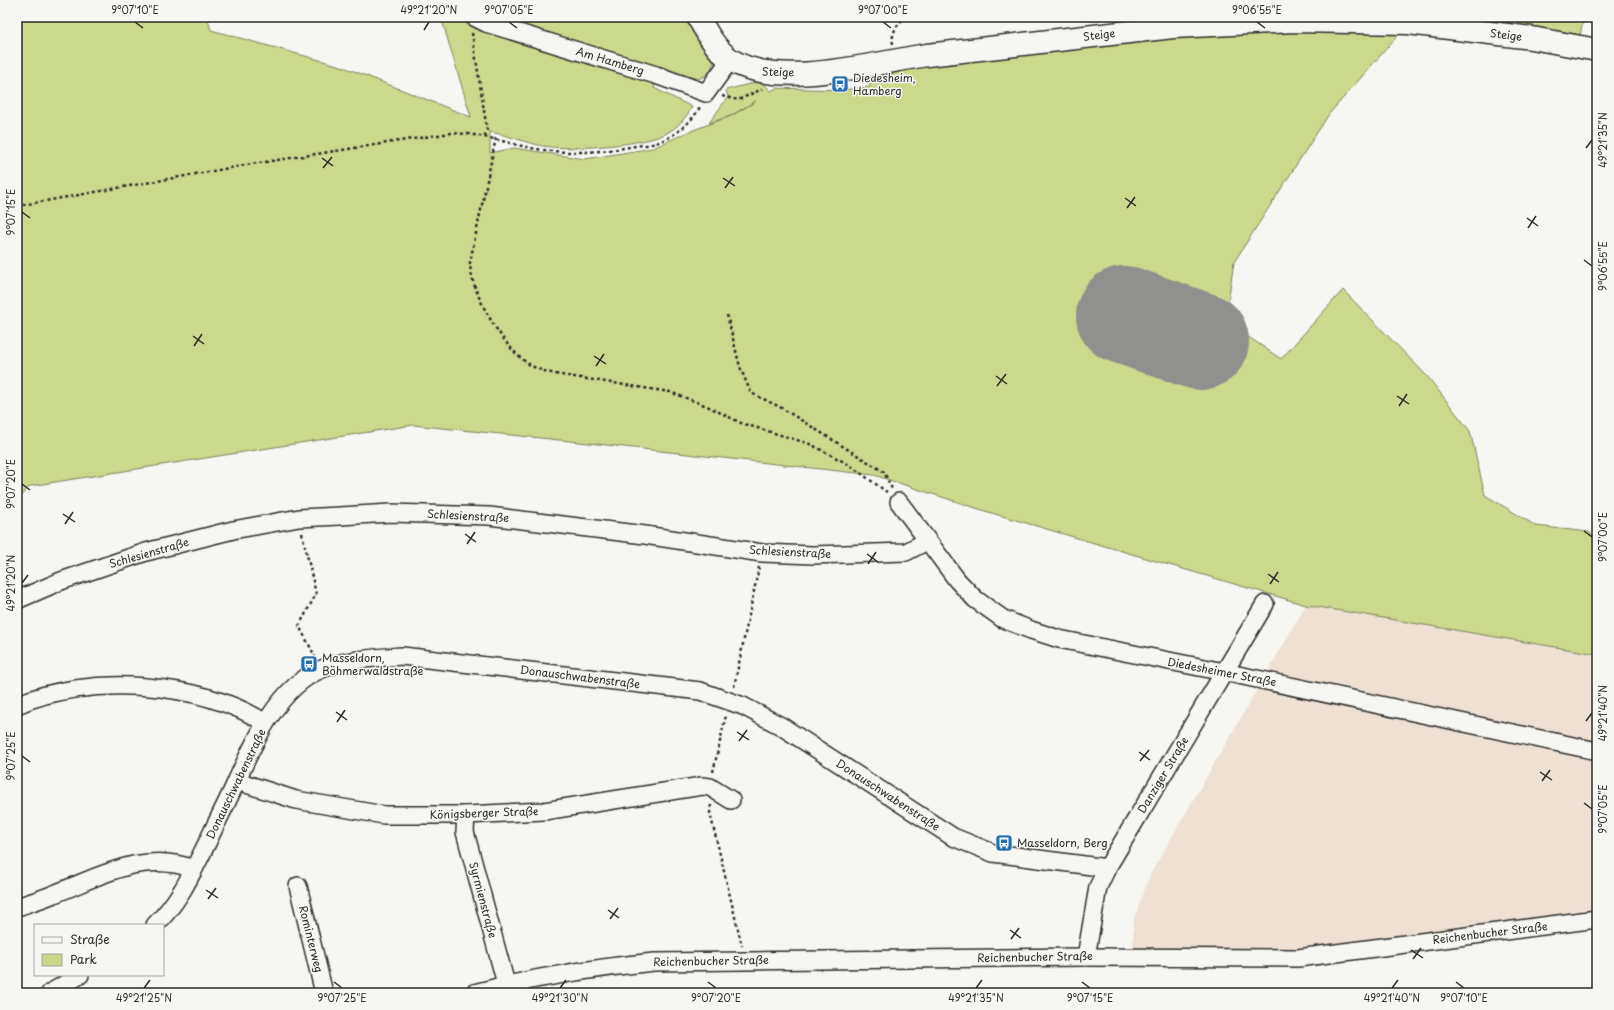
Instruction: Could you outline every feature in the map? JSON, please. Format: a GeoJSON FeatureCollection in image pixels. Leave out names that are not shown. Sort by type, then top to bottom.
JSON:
{"type":"FeatureCollection","features":[{"type":"Feature","properties":{"kind":"street","name":"Am Hamberg"},"geometry":{"type":"LineString","coordinates":[[474,17],[486,23],[656,75],[706,94]]}},
{"type":"Feature","properties":{"kind":"street","name":"Steige"},"geometry":{"type":"LineString","coordinates":[[698,17],[714,45],[730,60],[747,68],[766,73],[858,68],[927,55],[1173,27],[1293,21],[1408,23],[1532,38],[1597,50]]}},
{"type":"Feature","properties":{"kind":"street"},"geometry":{"type":"LineString","coordinates":[[706,94],[730,60]]}},
{"type":"Feature","properties":{"kind":"street","name":"Diedesheimer Straße"},"geometry":{"type":"LineString","coordinates":[[899,502],[957,580],[970,594],[1003,618],[1030,630],[1059,639],[1224,672],[1597,751]]}},
{"type":"Feature","properties":{"kind":"street","name":"Schlesienstraße"},"geometry":{"type":"LineString","coordinates":[[17,600],[61,581],[146,552],[233,530],[299,518],[391,513],[489,516],[645,535],[762,553],[813,555],[906,552],[927,541]]}},
{"type":"Feature","properties":{"kind":"street","name":"Danziger Straße"},"geometry":{"type":"LineString","coordinates":[[1086,956],[1098,887],[1107,868],[1265,604]]}},
{"type":"Feature","properties":{"kind":"street","name":"Donauschwabenstraße"},"geometry":{"type":"LineString","coordinates":[[156,924],[181,894],[237,781],[249,751],[265,723],[285,698],[302,681],[321,669],[355,660],[402,656],[700,691],[780,726],[953,837],[993,852],[1107,868]]}},
{"type":"Feature","properties":{"kind":"street"},"geometry":{"type":"LineString","coordinates":[[17,705],[34,697],[105,685],[152,686],[201,696],[251,714],[265,723]]}},
{"type":"Feature","properties":{"kind":"street","name":"Königsberger Straße"},"geometry":{"type":"LineString","coordinates":[[237,781],[296,800],[384,815],[466,815],[544,811],[702,786],[710,787],[731,800]]}},
{"type":"Feature","properties":{"kind":"street","name":"Syrmienstraße"},"geometry":{"type":"LineString","coordinates":[[466,815],[465,832],[506,984]]}},
{"type":"Feature","properties":{"kind":"street"},"geometry":{"type":"LineString","coordinates":[[17,907],[54,894],[106,872],[135,864],[163,861],[182,864],[194,868]]}},
{"type":"Feature","properties":{"kind":"street","name":"Rominterweg"},"geometry":{"type":"LineString","coordinates":[[298,886],[324,993]]}},
{"type":"Feature","properties":{"kind":"street","name":"Reichenbucher Straße"},"geometry":{"type":"LineString","coordinates":[[474,993],[541,976],[654,962],[1086,956],[1298,958],[1597,920]]}},
{"type":"Feature","properties":{"kind":"street"},"geometry":{"type":"LineString","coordinates":[[50,993],[78,976]]}},
{"type":"Feature","properties":{"kind":"path"},"geometry":{"type":"LineString","coordinates":[[474,17],[470,24],[487,130],[484,137]]}},
{"type":"Feature","properties":{"kind":"path"},"geometry":{"type":"LineString","coordinates":[[894,50],[892,39],[895,28],[906,17]]}},
{"type":"Feature","properties":{"kind":"path"},"geometry":{"type":"LineString","coordinates":[[17,206],[244,166],[451,133],[464,133],[496,138],[544,150],[579,152],[613,150],[656,143],[678,132],[697,112],[706,94]]}},
{"type":"Feature","properties":{"kind":"path"},"geometry":{"type":"LineString","coordinates":[[496,138],[470,262],[470,274],[474,287],[492,322],[511,349],[531,366],[555,374],[670,392],[707,406],[741,423],[810,444],[866,476],[899,502]]}},
{"type":"Feature","properties":{"kind":"path"},"geometry":{"type":"LineString","coordinates":[[727,315],[740,367],[751,393],[780,407],[884,472],[899,502]]}},
{"type":"Feature","properties":{"kind":"path"},"geometry":{"type":"LineString","coordinates":[[302,535],[316,594],[299,626],[316,659]]}},
{"type":"Feature","properties":{"kind":"path"},"geometry":{"type":"LineString","coordinates":[[712,778],[730,705],[762,553]]}},
{"type":"Feature","properties":{"kind":"path"},"geometry":{"type":"LineString","coordinates":[[711,802],[710,813],[744,954],[743,960]]}},
{"type":"Feature","properties":{"kind":"shaded area"},"geometry":{"type":"Polygon","coordinates":[[[1306,605],[1597,654],[1597,912],[1570,913],[1441,932],[1301,948],[1133,949],[1134,918],[1151,873],[1306,605]]]}},
{"type":"Feature","properties":{"kind":"green space"},"geometry":{"type":"Polygon","coordinates":[[[17,17],[207,17],[211,30],[341,66],[471,117],[441,17],[690,17],[700,40],[714,62],[709,73],[699,79],[659,68],[654,88],[692,107],[681,122],[667,133],[643,141],[626,144],[570,148],[543,146],[490,132],[490,153],[514,148],[585,159],[653,148],[688,132],[731,116],[756,101],[730,116],[709,123],[728,97],[726,90],[761,81],[771,91],[776,88],[841,90],[870,87],[870,79],[904,68],[1173,27],[1401,32],[1329,114],[1234,262],[1225,321],[1281,359],[1343,290],[1427,376],[1470,431],[1485,495],[1536,526],[1589,532],[1597,539],[1597,654],[1306,605],[985,511],[874,475],[413,425],[30,486],[17,500],[17,17]]]}},
{"type":"Feature","properties":{"kind":"green space"},"geometry":{"type":"Polygon","coordinates":[[[1479,17],[1584,17],[1580,35],[1479,17]]]}},
{"type":"Feature","properties":{"kind":"runway"},"geometry":{"type":"LineString","coordinates":[[1125,315],[1200,341]]}},
{"type":"Feature","properties":{"kind":"place","name":"Diedesheim, Hamberg"},"geometry":{"type":"Point","coordinates":[840,84]}},
{"type":"Feature","properties":{"kind":"place","name":"Masseldorn, Böhmerwaldstraße"},"geometry":{"type":"Point","coordinates":[309,664]}},
{"type":"Feature","properties":{"kind":"place","name":"Masseldorn, Berg"},"geometry":{"type":"Point","coordinates":[1004,843]}}]}
